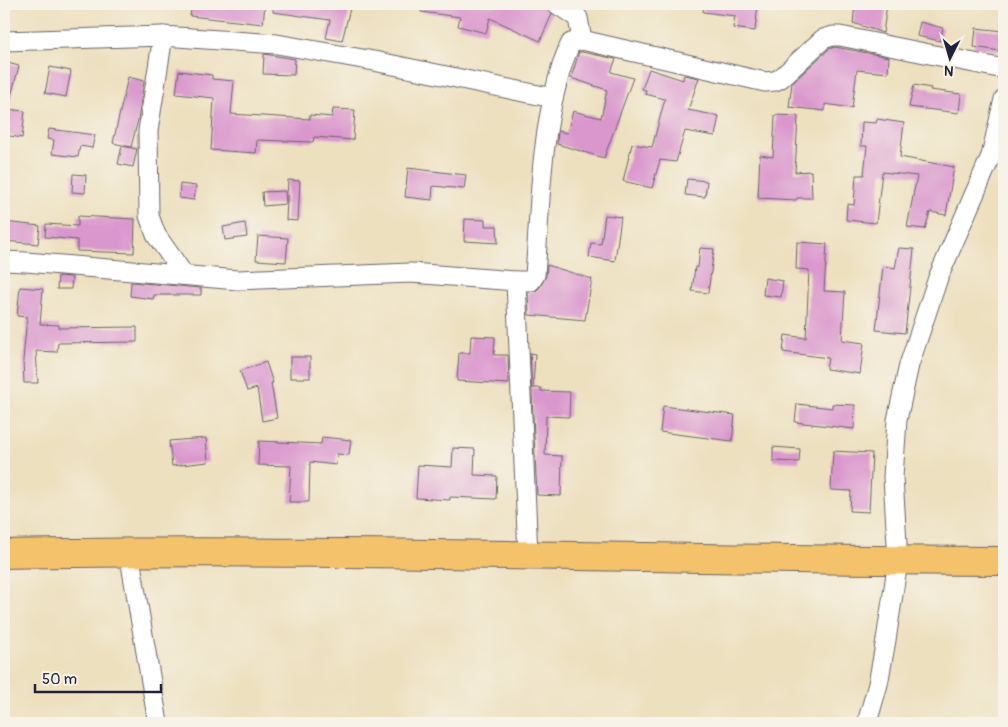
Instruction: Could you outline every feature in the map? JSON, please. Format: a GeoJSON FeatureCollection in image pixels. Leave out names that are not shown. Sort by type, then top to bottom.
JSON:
{"type":"FeatureCollection","features":[{"type":"Feature","properties":{"kind":"main road"},"geometry":{"type":"LineString","coordinates":[[4,554],[129,552],[1004,561]]}},
{"type":"Feature","properties":{"kind":"street"},"geometry":{"type":"LineString","coordinates":[[557,4],[578,18],[582,40]]}},
{"type":"Feature","properties":{"kind":"street"},"geometry":{"type":"LineString","coordinates":[[4,41],[164,36],[277,44],[374,61],[553,98]]}},
{"type":"Feature","properties":{"kind":"street"},"geometry":{"type":"LineString","coordinates":[[164,36],[148,132],[149,216],[156,235],[184,275]]}},
{"type":"Feature","properties":{"kind":"street"},"geometry":{"type":"LineString","coordinates":[[4,261],[238,280],[411,273],[516,281],[531,280],[535,275],[545,151],[553,98],[571,43],[582,40],[765,82],[781,78],[823,39],[833,36],[1004,69]]}},
{"type":"Feature","properties":{"kind":"street"},"geometry":{"type":"LineString","coordinates":[[866,723],[878,684],[898,561],[893,477],[897,420],[909,365],[938,278],[997,155],[1004,99]]}},
{"type":"Feature","properties":{"kind":"street"},"geometry":{"type":"LineString","coordinates":[[516,281],[528,555]]}},
{"type":"Feature","properties":{"kind":"street"},"geometry":{"type":"LineString","coordinates":[[129,552],[158,723]]}},
{"type":"Feature","properties":{"kind":"building"},"geometry":{"type":"Polygon","coordinates":[[[192,4],[265,4],[263,24],[190,16],[192,4]]]}},
{"type":"Feature","properties":{"kind":"building"},"geometry":{"type":"Polygon","coordinates":[[[273,4],[351,4],[342,41],[326,38],[330,20],[273,12],[273,4]]]}},
{"type":"Feature","properties":{"kind":"building"},"geometry":{"type":"Polygon","coordinates":[[[421,4],[482,4],[493,6],[494,4],[537,4],[547,8],[552,14],[540,41],[490,18],[486,33],[458,26],[460,17],[421,12],[421,4]]]}},
{"type":"Feature","properties":{"kind":"building"},"geometry":{"type":"Polygon","coordinates":[[[704,4],[758,4],[755,31],[733,28],[735,16],[703,12],[704,4]]]}},
{"type":"Feature","properties":{"kind":"building"},"geometry":{"type":"Polygon","coordinates":[[[855,4],[887,4],[883,33],[853,23],[855,4]]]}},
{"type":"Feature","properties":{"kind":"building"},"geometry":{"type":"Polygon","coordinates":[[[920,22],[943,28],[940,41],[917,36],[920,22]]]}},
{"type":"Feature","properties":{"kind":"building"},"geometry":{"type":"Polygon","coordinates":[[[976,28],[1003,31],[1000,51],[974,47],[976,28]]]}},
{"type":"Feature","properties":{"kind":"building"},"geometry":{"type":"Polygon","coordinates":[[[835,47],[889,57],[888,73],[857,70],[852,108],[825,104],[825,111],[789,107],[792,83],[829,49],[835,47]]]}},
{"type":"Feature","properties":{"kind":"building"},"geometry":{"type":"Polygon","coordinates":[[[579,52],[616,59],[611,72],[633,78],[604,158],[557,144],[558,131],[567,133],[573,111],[601,118],[607,90],[571,78],[579,52]]]}},
{"type":"Feature","properties":{"kind":"building"},"geometry":{"type":"Polygon","coordinates":[[[264,54],[295,59],[294,75],[263,74],[264,54]]]}},
{"type":"Feature","properties":{"kind":"building"},"geometry":{"type":"Polygon","coordinates":[[[4,62],[19,66],[8,108],[4,107],[4,62]]]}},
{"type":"Feature","properties":{"kind":"building"},"geometry":{"type":"Polygon","coordinates":[[[50,67],[71,71],[66,97],[45,93],[50,67]]]}},
{"type":"Feature","properties":{"kind":"building"},"geometry":{"type":"Polygon","coordinates":[[[649,69],[683,80],[684,75],[699,78],[688,110],[719,116],[715,136],[685,131],[676,162],[660,160],[652,188],[623,181],[632,144],[652,147],[665,99],[645,94],[646,90],[642,89],[649,69]]]}},
{"type":"Feature","properties":{"kind":"building"},"geometry":{"type":"Polygon","coordinates":[[[179,71],[212,75],[212,79],[234,81],[231,114],[310,119],[310,115],[332,117],[333,109],[355,110],[353,140],[314,137],[313,142],[257,140],[256,153],[211,150],[214,98],[176,94],[179,71]]]}},
{"type":"Feature","properties":{"kind":"building"},"geometry":{"type":"Polygon","coordinates":[[[128,77],[144,81],[138,120],[131,147],[113,143],[128,77]]]}},
{"type":"Feature","properties":{"kind":"building"},"geometry":{"type":"Polygon","coordinates":[[[914,85],[931,88],[930,90],[961,94],[959,113],[909,107],[914,85]]]}},
{"type":"Feature","properties":{"kind":"building"},"geometry":{"type":"Polygon","coordinates":[[[5,109],[25,111],[22,138],[4,135],[5,109]]]}},
{"type":"Feature","properties":{"kind":"building"},"geometry":{"type":"Polygon","coordinates":[[[775,115],[798,116],[795,172],[811,171],[812,198],[797,198],[796,200],[758,198],[760,155],[773,157],[775,115]]]}},
{"type":"Feature","properties":{"kind":"building"},"geometry":{"type":"Polygon","coordinates":[[[877,119],[904,123],[900,157],[954,167],[946,215],[930,212],[925,229],[907,227],[917,176],[882,172],[876,223],[846,220],[847,204],[854,205],[856,175],[864,175],[867,146],[861,146],[862,122],[876,123],[877,119]]]}},
{"type":"Feature","properties":{"kind":"building"},"geometry":{"type":"Polygon","coordinates":[[[49,129],[95,135],[92,148],[80,146],[78,157],[52,154],[54,140],[47,139],[49,129]]]}},
{"type":"Feature","properties":{"kind":"building"},"geometry":{"type":"Polygon","coordinates":[[[122,146],[137,149],[133,167],[118,164],[122,146]]]}},
{"type":"Feature","properties":{"kind":"building"},"geometry":{"type":"Polygon","coordinates":[[[408,168],[466,175],[464,189],[433,186],[432,200],[405,197],[408,168]]]}},
{"type":"Feature","properties":{"kind":"building"},"geometry":{"type":"Polygon","coordinates":[[[73,174],[86,175],[85,193],[72,192],[73,174]]]}},
{"type":"Feature","properties":{"kind":"building"},"geometry":{"type":"Polygon","coordinates":[[[687,179],[707,181],[705,197],[685,195],[687,179]]]}},
{"type":"Feature","properties":{"kind":"building"},"geometry":{"type":"Polygon","coordinates":[[[288,180],[300,181],[298,221],[286,220],[288,180]]]}},
{"type":"Feature","properties":{"kind":"building"},"geometry":{"type":"Polygon","coordinates":[[[180,184],[196,186],[194,200],[179,198],[180,184]]]}},
{"type":"Feature","properties":{"kind":"building"},"geometry":{"type":"Polygon","coordinates":[[[285,191],[286,204],[263,206],[262,192],[285,191]]]}},
{"type":"Feature","properties":{"kind":"building"},"geometry":{"type":"Polygon","coordinates":[[[605,215],[621,217],[615,261],[589,257],[591,243],[601,244],[605,215]]]}},
{"type":"Feature","properties":{"kind":"building"},"geometry":{"type":"Polygon","coordinates":[[[78,216],[135,219],[134,253],[77,251],[77,240],[45,237],[46,224],[78,226],[78,216]]]}},
{"type":"Feature","properties":{"kind":"building"},"geometry":{"type":"Polygon","coordinates":[[[465,219],[485,220],[485,226],[497,226],[498,243],[464,241],[465,219]]]}},
{"type":"Feature","properties":{"kind":"building"},"geometry":{"type":"Polygon","coordinates":[[[4,222],[40,226],[38,244],[4,241],[4,222]]]}},
{"type":"Feature","properties":{"kind":"building"},"geometry":{"type":"Polygon","coordinates":[[[245,223],[247,237],[225,240],[223,227],[245,223]]]}},
{"type":"Feature","properties":{"kind":"building"},"geometry":{"type":"Polygon","coordinates":[[[258,236],[288,238],[286,262],[256,260],[258,236]]]}},
{"type":"Feature","properties":{"kind":"building"},"geometry":{"type":"Polygon","coordinates":[[[797,242],[827,244],[824,291],[845,292],[842,340],[864,343],[860,374],[826,369],[828,358],[783,352],[785,335],[806,338],[809,270],[796,269],[797,242]]]}},
{"type":"Feature","properties":{"kind":"building"},"geometry":{"type":"Polygon","coordinates":[[[700,248],[714,249],[708,293],[692,291],[695,267],[698,267],[700,248]]]}},
{"type":"Feature","properties":{"kind":"building"},"geometry":{"type":"Polygon","coordinates":[[[899,248],[914,249],[905,333],[876,330],[883,266],[895,268],[899,248]]]}},
{"type":"Feature","properties":{"kind":"building"},"geometry":{"type":"Polygon","coordinates":[[[547,265],[592,279],[585,320],[529,315],[528,292],[536,291],[540,287],[546,276],[547,265]]]}},
{"type":"Feature","properties":{"kind":"building"},"geometry":{"type":"Polygon","coordinates":[[[58,276],[72,277],[71,289],[57,289],[58,276]]]}},
{"type":"Feature","properties":{"kind":"building"},"geometry":{"type":"Polygon","coordinates":[[[765,278],[783,281],[781,297],[763,295],[765,278]]]}},
{"type":"Feature","properties":{"kind":"building"},"geometry":{"type":"Polygon","coordinates":[[[131,282],[201,288],[201,295],[154,295],[153,299],[130,296],[131,282]]]}},
{"type":"Feature","properties":{"kind":"building"},"geometry":{"type":"Polygon","coordinates":[[[20,287],[43,289],[40,324],[59,325],[59,328],[137,327],[137,342],[58,343],[57,352],[36,351],[38,383],[24,383],[23,360],[27,317],[17,316],[20,287]]]}},
{"type":"Feature","properties":{"kind":"building"},"geometry":{"type":"Polygon","coordinates":[[[471,336],[495,337],[494,355],[508,355],[509,384],[457,381],[459,353],[470,353],[471,336]]]}},
{"type":"Feature","properties":{"kind":"building"},"geometry":{"type":"Polygon","coordinates":[[[530,353],[535,354],[533,388],[541,388],[541,391],[570,392],[569,417],[546,416],[545,455],[562,456],[561,496],[537,495],[530,353]]]}},
{"type":"Feature","properties":{"kind":"building"},"geometry":{"type":"Polygon","coordinates":[[[290,357],[310,357],[310,378],[290,378],[290,357]]]}},
{"type":"Feature","properties":{"kind":"building"},"geometry":{"type":"Polygon","coordinates":[[[266,362],[273,383],[271,383],[277,418],[262,421],[257,388],[247,391],[240,371],[266,362]]]}},
{"type":"Feature","properties":{"kind":"building"},"geometry":{"type":"Polygon","coordinates":[[[797,404],[832,408],[832,404],[855,405],[854,429],[795,422],[797,404]]]}},
{"type":"Feature","properties":{"kind":"building"},"geometry":{"type":"Polygon","coordinates":[[[663,406],[735,415],[732,441],[660,432],[663,406]]]}},
{"type":"Feature","properties":{"kind":"building"},"geometry":{"type":"Polygon","coordinates":[[[322,437],[351,440],[349,455],[337,454],[336,465],[310,462],[309,502],[289,502],[291,466],[258,465],[259,441],[321,444],[322,437]]]}},
{"type":"Feature","properties":{"kind":"building"},"geometry":{"type":"Polygon","coordinates":[[[206,438],[208,462],[172,466],[169,441],[206,438]]]}},
{"type":"Feature","properties":{"kind":"building"},"geometry":{"type":"Polygon","coordinates":[[[773,447],[800,449],[799,462],[773,461],[773,447]]]}},
{"type":"Feature","properties":{"kind":"building"},"geometry":{"type":"Polygon","coordinates":[[[453,448],[475,449],[474,475],[497,476],[496,499],[450,497],[450,500],[416,498],[418,465],[452,467],[453,448]]]}},
{"type":"Feature","properties":{"kind":"building"},"geometry":{"type":"Polygon","coordinates":[[[833,451],[872,453],[869,512],[850,511],[851,491],[831,490],[833,451]]]}}]}
